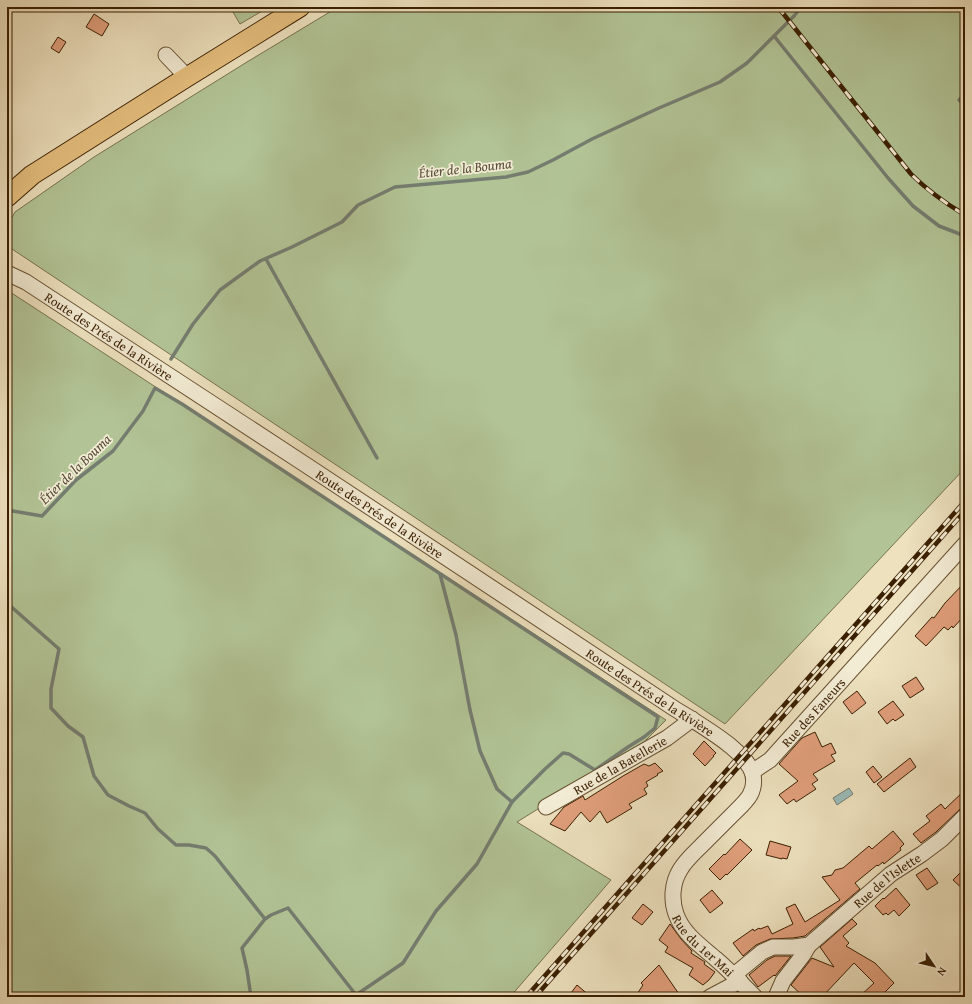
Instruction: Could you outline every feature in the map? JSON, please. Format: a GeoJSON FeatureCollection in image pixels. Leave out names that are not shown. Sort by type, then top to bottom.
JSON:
{"type":"FeatureCollection","features":[{"type":"Feature","properties":{"kind":"main road"},"geometry":{"type":"LineString","coordinates":[[7,197],[32,176],[300,7]]}},
{"type":"Feature","properties":{"kind":"main road"},"geometry":{"type":"LineString","coordinates":[[7,184],[32,176]]}},
{"type":"Feature","properties":{"kind":"street"},"geometry":{"type":"LineString","coordinates":[[166,55],[187,77]]}},
{"type":"Feature","properties":{"kind":"street","name":"Route des Prés de la Rivière"},"geometry":{"type":"LineString","coordinates":[[7,261],[26,282]]}},
{"type":"Feature","properties":{"kind":"street","name":"Route des Prés de la Rivière"},"geometry":{"type":"LineString","coordinates":[[7,272],[26,282],[692,719],[733,748],[745,760],[752,772]]}},
{"type":"Feature","properties":{"kind":"street","name":"Rue des Faneurs"},"geometry":{"type":"LineString","coordinates":[[752,772],[770,760],[965,544]]}},
{"type":"Feature","properties":{"kind":"street","name":"Rue de la Batellerie"},"geometry":{"type":"LineString","coordinates":[[546,807],[667,738],[692,719]]}},
{"type":"Feature","properties":{"kind":"street","name":"Rue du 1er Mai"},"geometry":{"type":"LineString","coordinates":[[752,772],[753,784],[750,795],[693,854],[679,871],[675,882],[673,903],[676,915],[685,931],[737,978],[755,997]]}},
{"type":"Feature","properties":{"kind":"street","name":"Rue de l'Islette"},"geometry":{"type":"LineString","coordinates":[[776,997],[784,981],[809,945],[892,874],[942,839],[965,816]]}},
{"type":"Feature","properties":{"kind":"street"},"geometry":{"type":"LineString","coordinates":[[710,997],[737,978],[762,952],[773,947],[809,945]]}},
{"type":"Feature","properties":{"kind":"green space"},"geometry":{"type":"Polygon","coordinates":[[[230,7],[269,7],[240,24],[230,7]]]}},
{"type":"Feature","properties":{"kind":"green space"},"geometry":{"type":"Polygon","coordinates":[[[338,7],[965,7],[965,468],[725,724],[9,247],[7,226],[15,212],[94,157],[338,7]]]}},
{"type":"Feature","properties":{"kind":"green space"},"geometry":{"type":"Polygon","coordinates":[[[7,290],[666,720],[641,745],[517,822],[611,880],[510,997],[7,997],[7,290]]]}},
{"type":"Feature","properties":{"kind":"water"},"geometry":{"type":"Polygon","coordinates":[[[849,788],[853,794],[837,805],[833,798],[849,788]]]}},
{"type":"Feature","properties":{"kind":"building"},"geometry":{"type":"Polygon","coordinates":[[[94,14],[109,24],[102,36],[86,27],[94,14]]]}},
{"type":"Feature","properties":{"kind":"building"},"geometry":{"type":"Polygon","coordinates":[[[58,37],[66,42],[59,53],[51,48],[58,37]]]}},
{"type":"Feature","properties":{"kind":"building"},"geometry":{"type":"Polygon","coordinates":[[[965,582],[965,615],[953,628],[952,626],[948,630],[944,627],[926,646],[915,636],[932,617],[934,618],[945,603],[965,582]]]}},
{"type":"Feature","properties":{"kind":"building"},"geometry":{"type":"Polygon","coordinates":[[[916,677],[924,689],[910,698],[902,686],[916,677]]]}},
{"type":"Feature","properties":{"kind":"building"},"geometry":{"type":"Polygon","coordinates":[[[857,691],[866,703],[852,714],[843,702],[857,691]]]}},
{"type":"Feature","properties":{"kind":"building"},"geometry":{"type":"Polygon","coordinates":[[[893,701],[904,715],[895,721],[893,719],[887,724],[878,712],[893,701]]]}},
{"type":"Feature","properties":{"kind":"building"},"geometry":{"type":"Polygon","coordinates":[[[815,732],[822,747],[831,743],[836,753],[831,755],[835,761],[813,774],[818,780],[812,784],[816,789],[796,802],[794,799],[787,804],[779,795],[798,781],[779,764],[802,738],[815,732]]]}},
{"type":"Feature","properties":{"kind":"building"},"geometry":{"type":"Polygon","coordinates":[[[704,741],[716,753],[705,766],[693,754],[704,741]]]}},
{"type":"Feature","properties":{"kind":"building"},"geometry":{"type":"Polygon","coordinates":[[[910,758],[916,767],[884,792],[877,784],[910,758]]]}},
{"type":"Feature","properties":{"kind":"building"},"geometry":{"type":"Polygon","coordinates":[[[655,763],[663,771],[646,782],[648,786],[644,789],[647,794],[629,804],[632,808],[607,823],[600,811],[590,822],[581,812],[565,831],[550,824],[564,807],[583,796],[585,800],[644,764],[649,766],[655,763]]]}},
{"type":"Feature","properties":{"kind":"building"},"geometry":{"type":"Polygon","coordinates":[[[873,766],[882,777],[874,783],[866,772],[873,766]]]}},
{"type":"Feature","properties":{"kind":"building"},"geometry":{"type":"Polygon","coordinates":[[[965,790],[965,807],[962,807],[936,832],[921,843],[913,834],[930,821],[926,816],[941,804],[945,809],[965,790]]]}},
{"type":"Feature","properties":{"kind":"building"},"geometry":{"type":"Polygon","coordinates":[[[893,831],[904,844],[900,848],[901,850],[884,864],[883,862],[878,866],[877,865],[855,883],[860,889],[805,936],[770,939],[756,945],[743,956],[733,943],[753,929],[754,931],[768,926],[772,934],[793,924],[786,908],[795,904],[805,922],[840,900],[822,877],[832,875],[835,870],[843,868],[869,846],[872,849],[893,831]]]}},
{"type":"Feature","properties":{"kind":"building"},"geometry":{"type":"Polygon","coordinates":[[[740,839],[752,850],[720,880],[709,869],[740,839]]]}},
{"type":"Feature","properties":{"kind":"building"},"geometry":{"type":"Polygon","coordinates":[[[770,841],[791,847],[787,859],[766,855],[770,841]]]}},
{"type":"Feature","properties":{"kind":"building"},"geometry":{"type":"Polygon","coordinates":[[[927,868],[938,883],[927,890],[916,875],[927,868]]]}},
{"type":"Feature","properties":{"kind":"building"},"geometry":{"type":"Polygon","coordinates":[[[965,868],[965,891],[953,880],[965,868]]]}},
{"type":"Feature","properties":{"kind":"building"},"geometry":{"type":"Polygon","coordinates":[[[896,888],[910,905],[899,916],[894,910],[888,915],[886,913],[883,915],[875,906],[896,888]]]}},
{"type":"Feature","properties":{"kind":"building"},"geometry":{"type":"Polygon","coordinates":[[[712,890],[723,903],[710,913],[700,900],[712,890]]]}},
{"type":"Feature","properties":{"kind":"building"},"geometry":{"type":"Polygon","coordinates":[[[643,904],[653,912],[642,925],[632,918],[643,904]]]}},
{"type":"Feature","properties":{"kind":"building"},"geometry":{"type":"Polygon","coordinates":[[[852,919],[857,924],[843,936],[849,943],[846,946],[875,963],[894,983],[880,997],[859,997],[874,983],[854,963],[822,997],[804,997],[791,985],[812,958],[834,967],[820,947],[852,919]]]}},
{"type":"Feature","properties":{"kind":"building"},"geometry":{"type":"Polygon","coordinates":[[[670,924],[692,951],[691,953],[705,962],[704,964],[715,972],[703,985],[689,975],[693,968],[665,952],[668,947],[659,940],[670,924]]]}},
{"type":"Feature","properties":{"kind":"building"},"geometry":{"type":"Polygon","coordinates":[[[775,956],[791,956],[775,976],[774,975],[758,987],[749,975],[767,960],[775,956]]]}},
{"type":"Feature","properties":{"kind":"building"},"geometry":{"type":"Polygon","coordinates":[[[659,965],[681,997],[667,997],[663,992],[657,997],[635,997],[643,985],[641,983],[659,965]]]}},
{"type":"Feature","properties":{"kind":"building"},"geometry":{"type":"Polygon","coordinates":[[[577,985],[591,997],[568,997],[577,985]]]}},
{"type":"Feature","properties":{"kind":"waterway","name":"Étier de la Bouma"},"geometry":{"type":"LineString","coordinates":[[171,359],[193,324],[220,290],[260,261],[342,222],[358,205],[395,187],[506,177],[528,172],[592,139],[720,82],[747,63],[794,16],[801,7]]}},
{"type":"Feature","properties":{"kind":"waterway"},"geometry":{"type":"LineString","coordinates":[[774,36],[888,178],[913,206],[939,226],[965,236]]}},
{"type":"Feature","properties":{"kind":"waterway"},"geometry":{"type":"LineString","coordinates":[[965,94],[959,100],[965,105]]}},
{"type":"Feature","properties":{"kind":"waterway"},"geometry":{"type":"LineString","coordinates":[[266,259],[377,458]]}},
{"type":"Feature","properties":{"kind":"waterway"},"geometry":{"type":"LineString","coordinates":[[7,510],[42,516],[76,480],[113,451],[143,411],[155,388],[182,404],[658,717],[655,728],[595,770],[569,754],[563,753],[545,769],[512,802],[477,864],[436,911],[403,963],[356,995],[288,908],[265,919],[242,948],[251,997]]}},
{"type":"Feature","properties":{"kind":"waterway"},"geometry":{"type":"LineString","coordinates":[[440,574],[456,635],[470,710],[480,751],[497,789],[512,802]]}},
{"type":"Feature","properties":{"kind":"waterway"},"geometry":{"type":"LineString","coordinates":[[7,603],[59,649],[51,689],[51,708],[68,726],[83,737],[94,776],[108,795],[145,813],[158,829],[176,845],[189,845],[206,848],[215,856],[265,919]]}},
{"type":"Feature","properties":{"kind":"railway"},"geometry":{"type":"LineString","coordinates":[[778,7],[911,174],[936,196],[965,215]]}},
{"type":"Feature","properties":{"kind":"railway"},"geometry":{"type":"LineString","coordinates":[[526,997],[965,501]]}},
{"type":"Feature","properties":{"kind":"railway"},"geometry":{"type":"LineString","coordinates":[[535,997],[965,511]]}}]}
